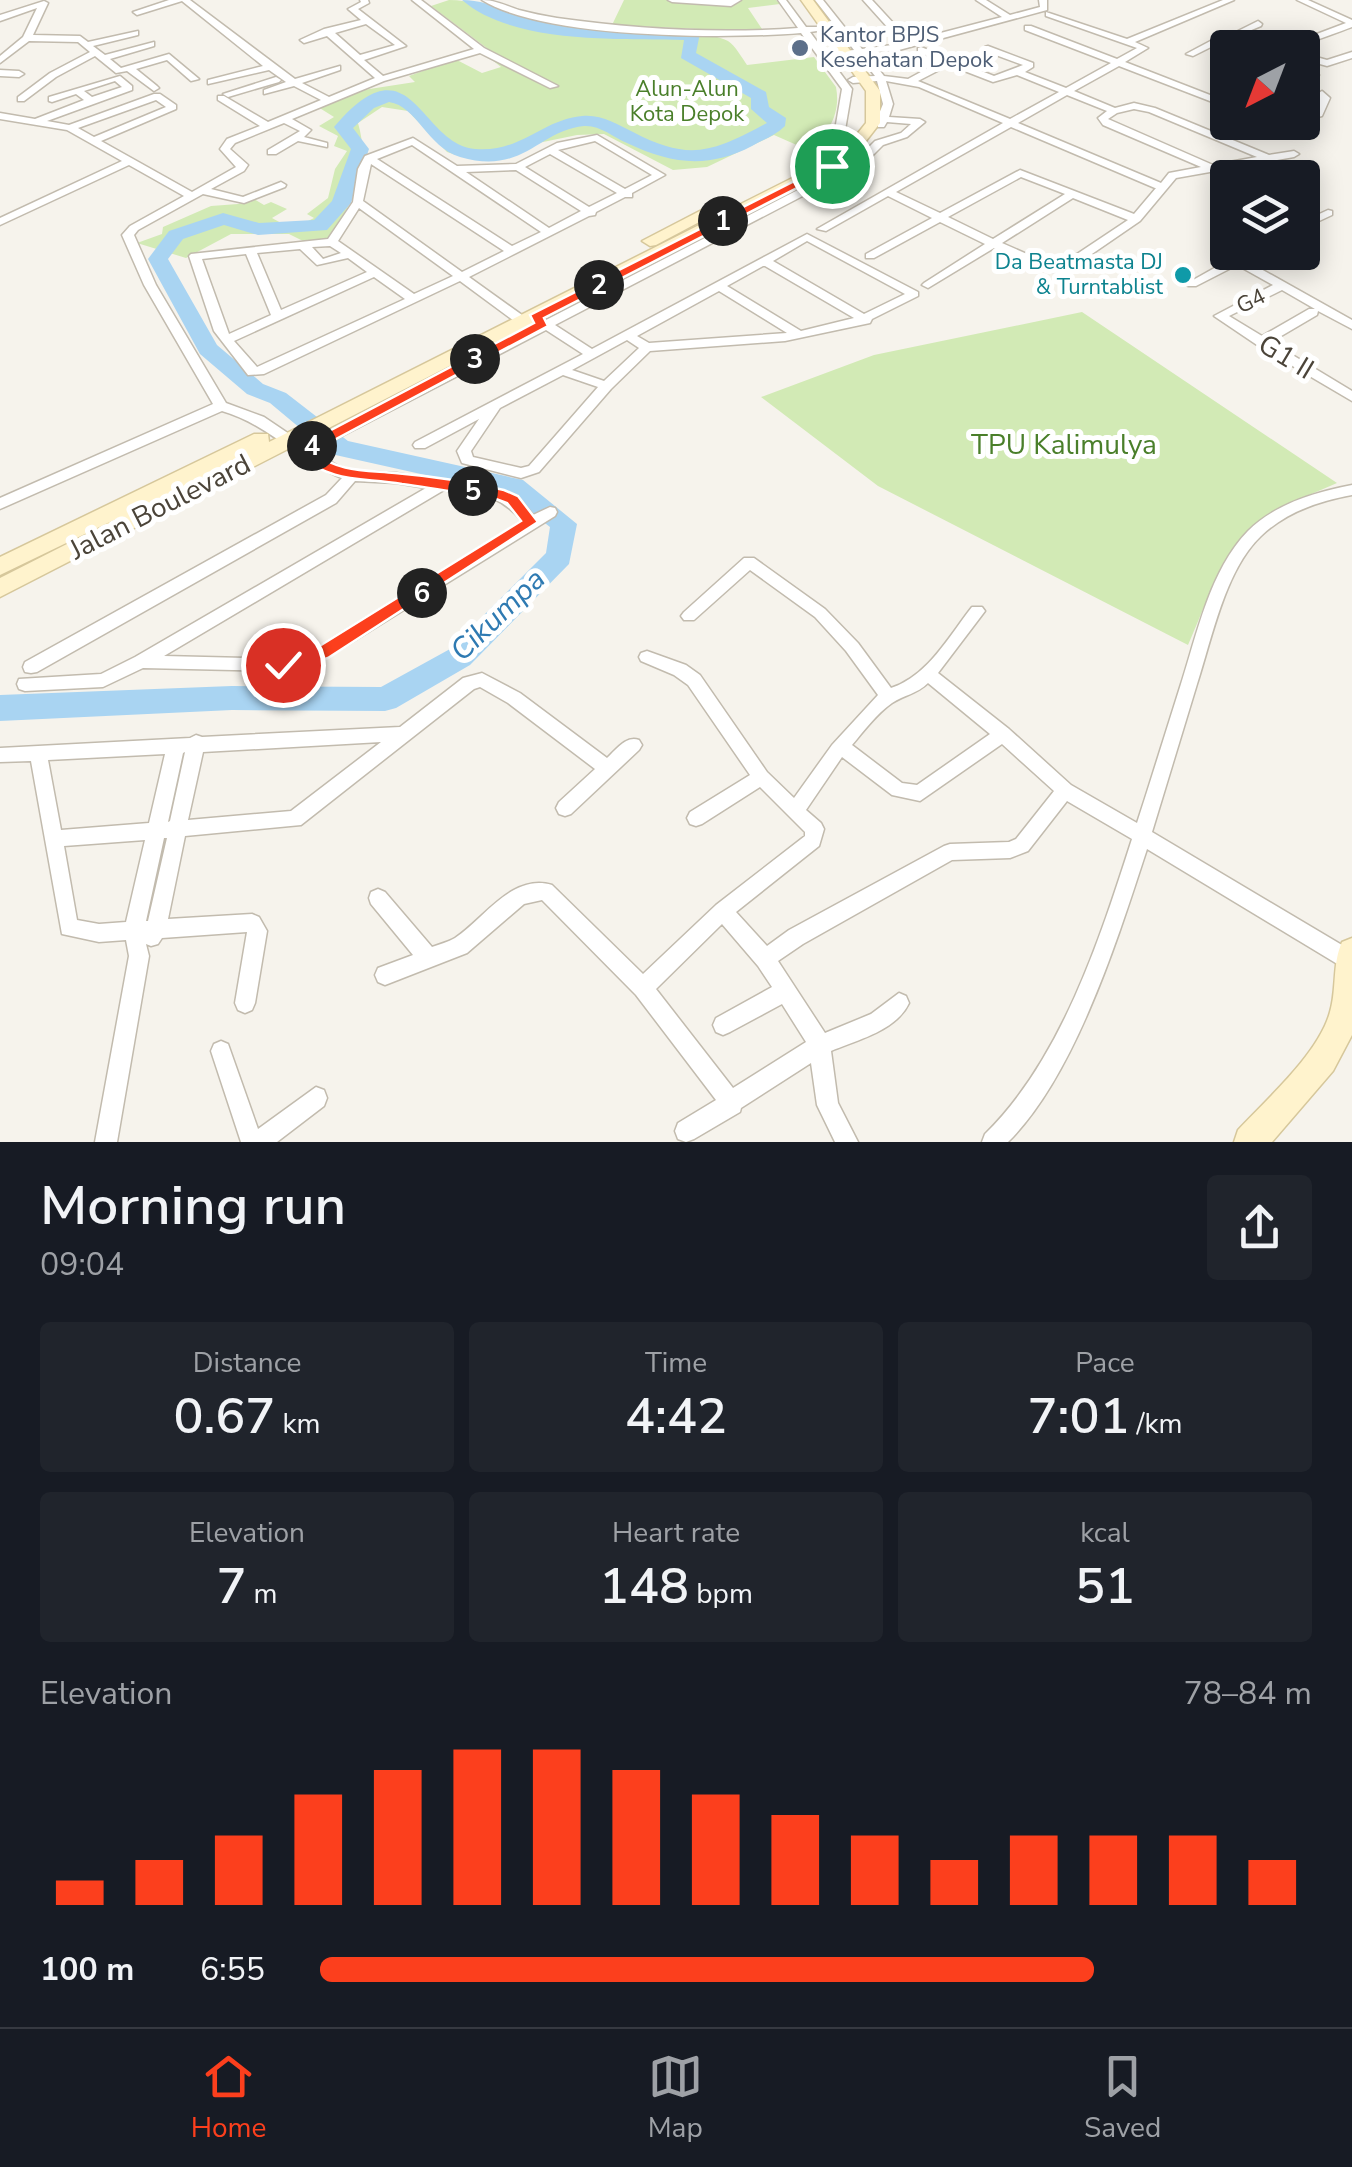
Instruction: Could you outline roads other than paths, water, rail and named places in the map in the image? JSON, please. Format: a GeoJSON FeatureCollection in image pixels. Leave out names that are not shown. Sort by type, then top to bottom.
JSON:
{"type":"FeatureCollection","features":[{"type":"Feature","properties":{"kind":"main road"},"geometry":{"type":"LineString","coordinates":[[792,0],[810,30],[867,79]]}},
{"type":"Feature","properties":{"kind":"main road"},"geometry":{"type":"LineString","coordinates":[[806,0],[855,51],[867,79]]}},
{"type":"Feature","properties":{"kind":"main road","name":"Jalan Boulevard"},"geometry":{"type":"LineString","coordinates":[[0,588],[847,156],[873,123],[875,100],[867,79]]}},
{"type":"Feature","properties":{"kind":"main road","name":"Jalan Boulevard"},"geometry":{"type":"LineString","coordinates":[[0,568],[290,441]]}},
{"type":"Feature","properties":{"kind":"main road"},"geometry":{"type":"LineString","coordinates":[[1250,1142],[1322,1060],[1349,1020],[1352,952]]}},
{"type":"Feature","properties":{"kind":"street"},"geometry":{"type":"LineString","coordinates":[[19,0],[48,2]]}},
{"type":"Feature","properties":{"kind":"street"},"geometry":{"type":"LineString","coordinates":[[137,12],[181,0],[290,80],[326,99]]}},
{"type":"Feature","properties":{"kind":"street"},"geometry":{"type":"LineString","coordinates":[[360,58],[402,48],[351,8],[365,4],[364,0]]}},
{"type":"Feature","properties":{"kind":"street"},"geometry":{"type":"LineString","coordinates":[[416,0],[481,50],[553,86]]}},
{"type":"Feature","properties":{"kind":"street"},"geometry":{"type":"LineString","coordinates":[[486,0],[551,21],[752,35],[810,30]]}},
{"type":"Feature","properties":{"kind":"street"},"geometry":{"type":"LineString","coordinates":[[672,0],[731,4],[737,0]]}},
{"type":"Feature","properties":{"kind":"street"},"geometry":{"type":"LineString","coordinates":[[782,0],[810,30],[847,89],[840,130],[828,147]]}},
{"type":"Feature","properties":{"kind":"street"},"geometry":{"type":"LineString","coordinates":[[819,0],[855,51]]}},
{"type":"Feature","properties":{"kind":"street"},"geometry":{"type":"LineString","coordinates":[[855,51],[904,43],[867,0]]}},
{"type":"Feature","properties":{"kind":"street"},"geometry":{"type":"LineString","coordinates":[[980,0],[1010,18]]}},
{"type":"Feature","properties":{"kind":"street"},"geometry":{"type":"LineString","coordinates":[[855,51],[899,47],[980,22],[1010,18],[1044,8],[1043,0]]}},
{"type":"Feature","properties":{"kind":"street"},"geometry":{"type":"LineString","coordinates":[[1130,41],[1230,0]]}},
{"type":"Feature","properties":{"kind":"street"},"geometry":{"type":"LineString","coordinates":[[1301,0],[1352,25]]}},
{"type":"Feature","properties":{"kind":"street"},"geometry":{"type":"LineString","coordinates":[[0,18],[48,2]]}},
{"type":"Feature","properties":{"kind":"street"},"geometry":{"type":"LineString","coordinates":[[0,60],[27,38],[48,2]]}},
{"type":"Feature","properties":{"kind":"street"},"geometry":{"type":"LineString","coordinates":[[822,229],[1144,48],[1049,14]]}},
{"type":"Feature","properties":{"kind":"street"},"geometry":{"type":"LineString","coordinates":[[304,40],[369,20]]}},
{"type":"Feature","properties":{"kind":"street"},"geometry":{"type":"LineString","coordinates":[[1245,30],[1258,24]]}},
{"type":"Feature","properties":{"kind":"street"},"geometry":{"type":"LineString","coordinates":[[1320,40],[1352,25]]}},
{"type":"Feature","properties":{"kind":"street"},"geometry":{"type":"LineString","coordinates":[[1320,36],[1352,25]]}},
{"type":"Feature","properties":{"kind":"street"},"geometry":{"type":"LineString","coordinates":[[1028,28],[1210,95]]}},
{"type":"Feature","properties":{"kind":"street"},"geometry":{"type":"LineString","coordinates":[[327,32],[380,79]]}},
{"type":"Feature","properties":{"kind":"street"},"geometry":{"type":"LineString","coordinates":[[1330,36],[1341,41]]}},
{"type":"Feature","properties":{"kind":"street"},"geometry":{"type":"LineString","coordinates":[[27,38],[75,38],[116,70],[168,57]]}},
{"type":"Feature","properties":{"kind":"street"},"geometry":{"type":"LineString","coordinates":[[96,51],[144,38]]}},
{"type":"Feature","properties":{"kind":"street"},"geometry":{"type":"LineString","coordinates":[[21,99],[96,51],[144,38]]}},
{"type":"Feature","properties":{"kind":"street"},"geometry":{"type":"LineString","coordinates":[[144,38],[194,79]]}},
{"type":"Feature","properties":{"kind":"street"},"geometry":{"type":"LineString","coordinates":[[1190,54],[1210,45]]}},
{"type":"Feature","properties":{"kind":"street"},"geometry":{"type":"LineString","coordinates":[[221,406],[150,285],[128,236],[134,228],[243,165],[225,149],[231,142],[380,79],[481,50]]}},
{"type":"Feature","properties":{"kind":"street"},"geometry":{"type":"LineString","coordinates":[[921,50],[996,80],[1030,64]]}},
{"type":"Feature","properties":{"kind":"street"},"geometry":{"type":"LineString","coordinates":[[1320,61],[1327,63],[1352,55]]}},
{"type":"Feature","properties":{"kind":"street"},"geometry":{"type":"LineString","coordinates":[[910,81],[949,61]]}},
{"type":"Feature","properties":{"kind":"street"},"geometry":{"type":"LineString","coordinates":[[211,82],[272,66]]}},
{"type":"Feature","properties":{"kind":"street"},"geometry":{"type":"LineString","coordinates":[[266,126],[225,96],[337,68]]}},
{"type":"Feature","properties":{"kind":"street"},"geometry":{"type":"LineString","coordinates":[[130,69],[154,88]]}},
{"type":"Feature","properties":{"kind":"street"},"geometry":{"type":"LineString","coordinates":[[61,70],[91,101]]}},
{"type":"Feature","properties":{"kind":"street"},"geometry":{"type":"LineString","coordinates":[[1018,72],[1114,112]]}},
{"type":"Feature","properties":{"kind":"street"},"geometry":{"type":"LineString","coordinates":[[0,73],[19,74]]}},
{"type":"Feature","properties":{"kind":"street"},"geometry":{"type":"LineString","coordinates":[[52,98],[76,84],[117,78],[146,100]]}},
{"type":"Feature","properties":{"kind":"street"},"geometry":{"type":"LineString","coordinates":[[867,79],[910,81],[1160,186]]}},
{"type":"Feature","properties":{"kind":"street"},"geometry":{"type":"LineString","coordinates":[[867,79],[888,104],[879,144]]}},
{"type":"Feature","properties":{"kind":"street"},"geometry":{"type":"LineString","coordinates":[[267,92],[290,80]]}},
{"type":"Feature","properties":{"kind":"street"},"geometry":{"type":"LineString","coordinates":[[34,122],[130,88]]}},
{"type":"Feature","properties":{"kind":"street"},"geometry":{"type":"LineString","coordinates":[[1320,109],[1325,98],[1322,94]]}},
{"type":"Feature","properties":{"kind":"street"},"geometry":{"type":"LineString","coordinates":[[70,128],[157,96],[173,108],[93,141]]}},
{"type":"Feature","properties":{"kind":"street"},"geometry":{"type":"LineString","coordinates":[[1209,167],[1106,123],[1103,118],[1134,106],[1152,110],[1268,158]]}},
{"type":"Feature","properties":{"kind":"street"},"geometry":{"type":"LineString","coordinates":[[0,116],[70,128],[198,193],[244,200],[281,185]]}},
{"type":"Feature","properties":{"kind":"street"},"geometry":{"type":"LineString","coordinates":[[272,152],[306,130],[282,118]]}},
{"type":"Feature","properties":{"kind":"street"},"geometry":{"type":"LineString","coordinates":[[290,441],[527,317],[860,162],[879,144],[904,136],[920,122],[882,119]]}},
{"type":"Feature","properties":{"kind":"street"},"geometry":{"type":"LineString","coordinates":[[297,138],[323,145]]}},
{"type":"Feature","properties":{"kind":"street"},"geometry":{"type":"LineString","coordinates":[[413,299],[332,242],[194,256],[226,340],[252,372],[466,275],[660,175],[597,138],[550,150],[518,167],[455,169]]}},
{"type":"Feature","properties":{"kind":"street"},"geometry":{"type":"LineString","coordinates":[[332,242],[358,202],[362,169],[369,158],[413,141],[550,233]]}},
{"type":"Feature","properties":{"kind":"street"},"geometry":{"type":"LineString","coordinates":[[550,150],[628,194]]}},
{"type":"Feature","properties":{"kind":"street"},"geometry":{"type":"LineString","coordinates":[[890,193],[1052,269],[1069,265],[1136,219],[1173,174],[1294,154]]}},
{"type":"Feature","properties":{"kind":"street"},"geometry":{"type":"LineString","coordinates":[[369,158],[512,251]]}},
{"type":"Feature","properties":{"kind":"street"},"geometry":{"type":"LineString","coordinates":[[0,222],[130,161]]}},
{"type":"Feature","properties":{"kind":"street"},"geometry":{"type":"LineString","coordinates":[[518,167],[591,213]]}},
{"type":"Feature","properties":{"kind":"street"},"geometry":{"type":"LineString","coordinates":[[870,256],[1020,173],[1136,219]]}},
{"type":"Feature","properties":{"kind":"street"},"geometry":{"type":"LineString","coordinates":[[928,285],[1074,193]]}},
{"type":"Feature","properties":{"kind":"street"},"geometry":{"type":"LineString","coordinates":[[358,202],[527,317],[593,355]]}},
{"type":"Feature","properties":{"kind":"street"},"geometry":{"type":"LineString","coordinates":[[1320,217],[1328,213]]}},
{"type":"Feature","properties":{"kind":"street"},"geometry":{"type":"LineString","coordinates":[[420,444],[564,371],[627,335],[720,287],[807,237],[914,294],[866,320],[797,334],[647,347],[627,335]]}},
{"type":"Feature","properties":{"kind":"street"},"geometry":{"type":"LineString","coordinates":[[303,245],[321,263],[350,254]]}},
{"type":"Feature","properties":{"kind":"street"},"geometry":{"type":"LineString","coordinates":[[251,252],[278,317]]}},
{"type":"Feature","properties":{"kind":"street"},"geometry":{"type":"LineString","coordinates":[[765,262],[866,320]]}},
{"type":"Feature","properties":{"kind":"street"},"geometry":{"type":"LineString","coordinates":[[1192,284],[1218,270]]}},
{"type":"Feature","properties":{"kind":"street"},"geometry":{"type":"LineString","coordinates":[[1254,270],[1351,323]]}},
{"type":"Feature","properties":{"kind":"street"},"geometry":{"type":"LineString","coordinates":[[226,340],[376,272]]}},
{"type":"Feature","properties":{"kind":"street","name":"G4"},"geometry":{"type":"LineString","coordinates":[[1220,316],[1281,286]]}},
{"type":"Feature","properties":{"kind":"street"},"geometry":{"type":"LineString","coordinates":[[720,287],[797,334]]}},
{"type":"Feature","properties":{"kind":"street"},"geometry":{"type":"LineString","coordinates":[[1260,342],[1313,312]]}},
{"type":"Feature","properties":{"kind":"street","name":"G1 II"},"geometry":{"type":"LineString","coordinates":[[1220,316],[1348,390]]}},
{"type":"Feature","properties":{"kind":"street"},"geometry":{"type":"LineString","coordinates":[[496,404],[464,451],[467,460],[522,472],[542,462],[606,386],[647,347]]}},
{"type":"Feature","properties":{"kind":"street"},"geometry":{"type":"LineString","coordinates":[[564,371],[606,386]]}},
{"type":"Feature","properties":{"kind":"street"},"geometry":{"type":"LineString","coordinates":[[0,504],[221,406],[248,411],[325,468],[352,476],[396,478],[512,500],[540,517],[402,606],[306,661],[283,665],[141,662]]}},
{"type":"Feature","properties":{"kind":"street"},"geometry":{"type":"LineString","coordinates":[[31,667],[331,500],[352,476]]}},
{"type":"Feature","properties":{"kind":"street"},"geometry":{"type":"LineString","coordinates":[[25,684],[103,680],[141,662],[440,486]]}},
{"type":"Feature","properties":{"kind":"street"},"geometry":{"type":"LineString","coordinates":[[993,1142],[1020,1118],[1044,1082],[1103,952],[1143,840],[1209,620],[1243,546],[1256,532],[1299,505],[1352,490]]}},
{"type":"Feature","properties":{"kind":"street"},"geometry":{"type":"LineString","coordinates":[[689,616],[749,562],[820,614],[852,647],[888,697]]}},
{"type":"Feature","properties":{"kind":"street"},"geometry":{"type":"LineString","coordinates":[[796,812],[803,792],[863,719],[888,697],[912,688],[928,674],[977,611]]}},
{"type":"Feature","properties":{"kind":"street"},"geometry":{"type":"LineString","coordinates":[[643,988],[723,911],[813,840],[815,829],[761,777],[694,680],[647,657]]}},
{"type":"Feature","properties":{"kind":"street"},"geometry":{"type":"LineString","coordinates":[[928,674],[1003,734],[1064,790],[1351,961]]}},
{"type":"Feature","properties":{"kind":"street"},"geometry":{"type":"LineString","coordinates":[[55,839],[295,819],[398,734],[468,683],[482,680],[514,698],[608,769]]}},
{"type":"Feature","properties":{"kind":"street"},"geometry":{"type":"LineString","coordinates":[[0,755],[40,756],[186,743],[398,734]]}},
{"type":"Feature","properties":{"kind":"street"},"geometry":{"type":"LineString","coordinates":[[843,748],[898,790],[920,793],[1003,734]]}},
{"type":"Feature","properties":{"kind":"street"},"geometry":{"type":"LineString","coordinates":[[138,956],[156,930],[177,830],[186,743]]}},
{"type":"Feature","properties":{"kind":"street"},"geometry":{"type":"LineString","coordinates":[[106,1142],[138,956],[134,931],[154,830],[186,743]]}},
{"type":"Feature","properties":{"kind":"street"},"geometry":{"type":"LineString","coordinates":[[566,808],[633,745]]}},
{"type":"Feature","properties":{"kind":"street"},"geometry":{"type":"LineString","coordinates":[[40,756],[69,928],[134,931],[252,922],[257,931],[245,1003]]}},
{"type":"Feature","properties":{"kind":"street"},"geometry":{"type":"LineString","coordinates":[[696,818],[761,777]]}},
{"type":"Feature","properties":{"kind":"street"},"geometry":{"type":"LineString","coordinates":[[765,959],[796,937],[950,852],[1010,850],[1022,845],[1064,790]]}},
{"type":"Feature","properties":{"kind":"street"},"geometry":{"type":"LineString","coordinates":[[386,974],[460,946],[519,896],[545,891],[643,988],[732,1104]]}},
{"type":"Feature","properties":{"kind":"street"},"geometry":{"type":"LineString","coordinates":[[378,898],[427,956]]}},
{"type":"Feature","properties":{"kind":"street"},"geometry":{"type":"LineString","coordinates":[[723,911],[765,959],[820,1046],[828,1105],[847,1142]]}},
{"type":"Feature","properties":{"kind":"street"},"geometry":{"type":"LineString","coordinates":[[724,1025],[786,991]]}},
{"type":"Feature","properties":{"kind":"street"},"geometry":{"type":"LineString","coordinates":[[686,1131],[820,1046],[878,1021],[899,1003]]}},
{"type":"Feature","properties":{"kind":"street"},"geometry":{"type":"LineString","coordinates":[[221,1050],[256,1142],[316,1098]]}},
{"type":"Feature","properties":{"kind":"waterway","name":"Cikumpa"},"geometry":{"type":"LineString","coordinates":[[0,708],[232,698],[385,699],[460,657],[559,557],[564,524],[514,486],[340,448],[278,398],[255,389],[208,349],[158,259],[176,235],[223,219],[258,229],[320,226],[341,203],[360,149],[343,127],[368,104],[387,96],[402,98],[437,137],[451,148],[469,154],[515,152],[573,123],[593,121],[658,150],[677,156],[707,157],[776,126],[777,118],[760,109],[760,96],[687,55],[694,36],[550,28],[495,13],[470,0]]}},
{"type":"Feature","properties":{"kind":"place","name":"Kantor BPJS Kesehatan Depok"},"geometry":{"type":"Point","coordinates":[800,48]}},
{"type":"Feature","properties":{"kind":"place","name":"Da Beatmasta DJ & Turntablist"},"geometry":{"type":"Point","coordinates":[1183,275]}},
{"type":"Feature","properties":{"kind":"park label","name":"Alun-Alun Kota Depok"},"geometry":{"type":"Point","coordinates":[687,102]}},
{"type":"Feature","properties":{"kind":"park label","name":"TPU Kalimulya"},"geometry":{"type":"Point","coordinates":[1064,445]}}]}
